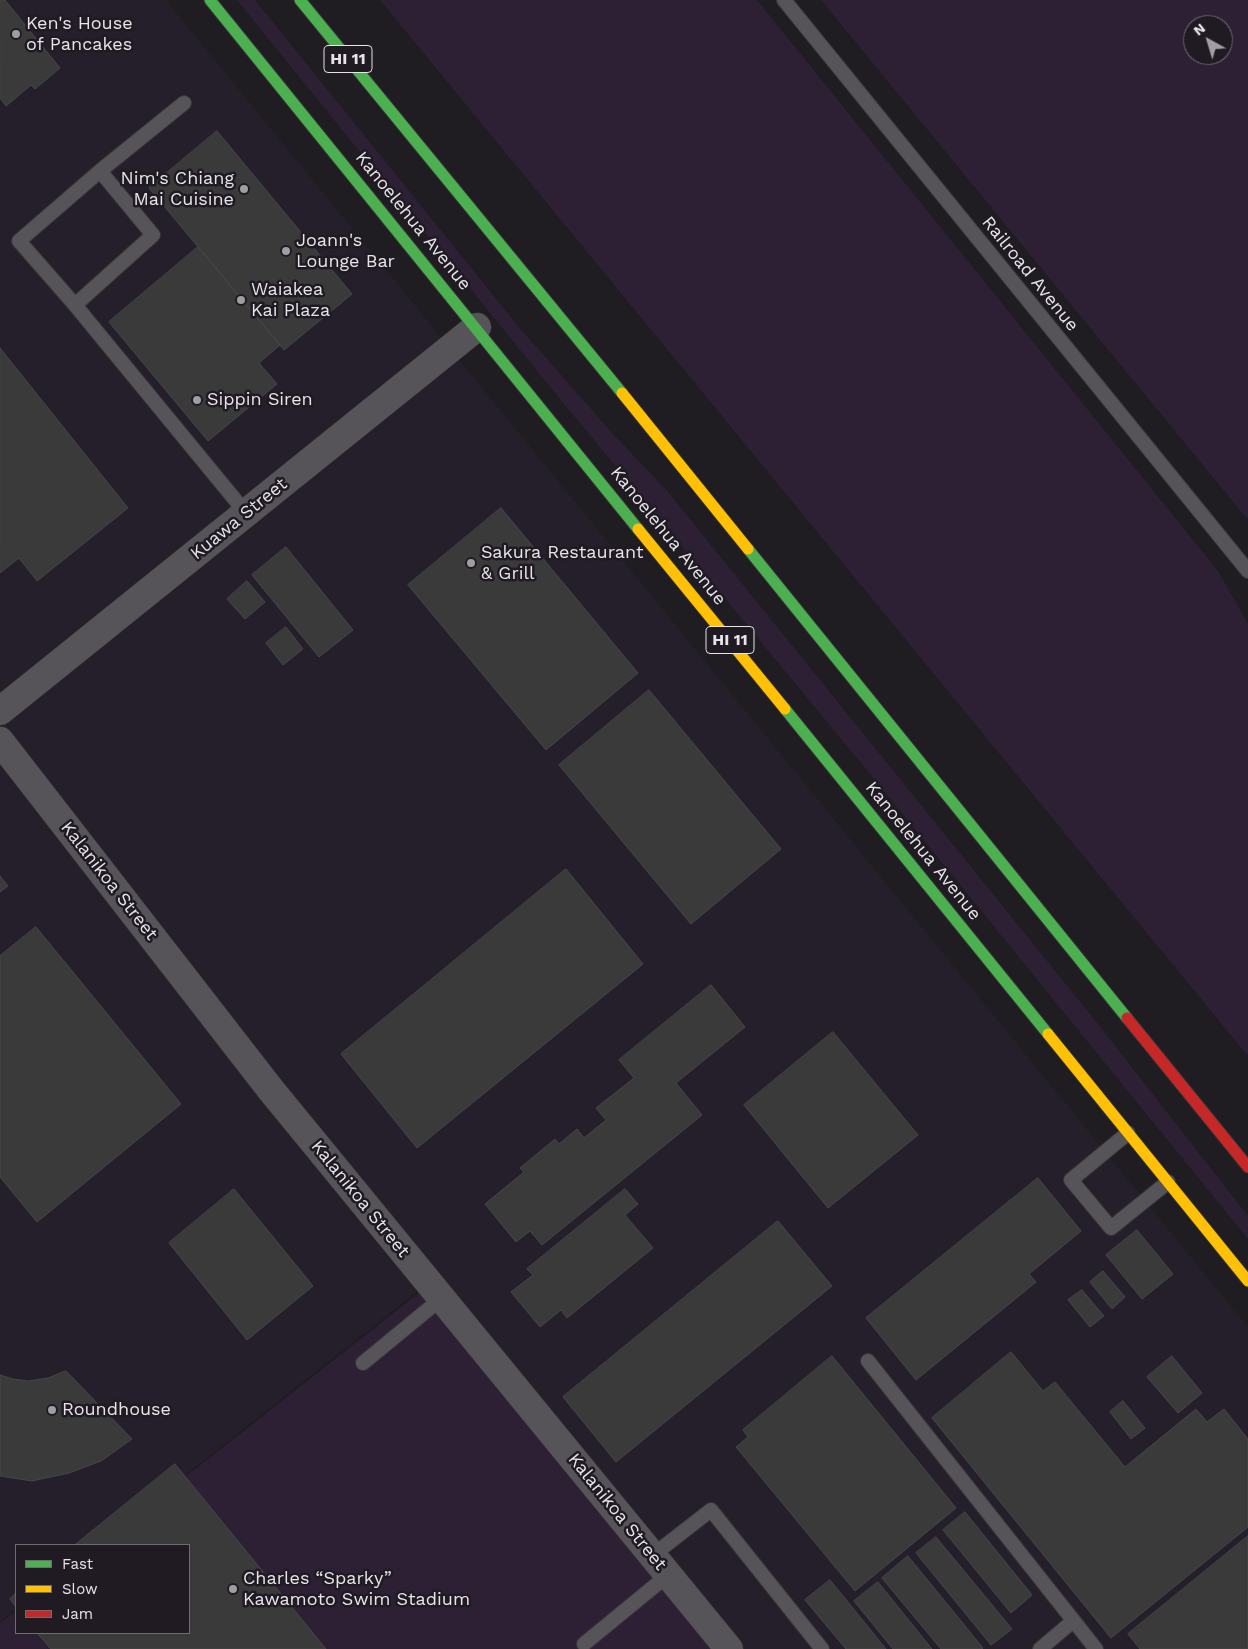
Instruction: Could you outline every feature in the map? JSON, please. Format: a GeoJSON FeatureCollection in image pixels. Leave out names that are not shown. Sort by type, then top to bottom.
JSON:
{"type":"FeatureCollection","features":[{"type":"Feature","properties":{"kind":"highway","name":"Kanoelehua Avenue"},"geometry":{"type":"LineString","coordinates":[[210,0],[477,327],[1248,1281]]}},
{"type":"Feature","properties":{"kind":"highway","name":"HI 11"},"geometry":{"type":"LineString","coordinates":[[300,0],[530,279],[1248,1167]]}},
{"type":"Feature","properties":{"kind":"street","name":"Kuawa Street"},"geometry":{"type":"LineString","coordinates":[[0,711],[477,327]]}},
{"type":"Feature","properties":{"kind":"street","name":"Kalanikoa Street"},"geometry":{"type":"LineString","coordinates":[[0,741],[271,1090],[729,1649]]}},
{"type":"Feature","properties":{"kind":"lane","name":"Railroad Avenue"},"geometry":{"type":"LineString","coordinates":[[784,0],[1248,571]]}},
{"type":"Feature","properties":{"kind":"lane"},"geometry":{"type":"LineString","coordinates":[[184,102],[19,241],[75,305],[246,513]]}},
{"type":"Feature","properties":{"kind":"lane"},"geometry":{"type":"LineString","coordinates":[[75,305],[153,235],[100,172]]}},
{"type":"Feature","properties":{"kind":"lane"},"geometry":{"type":"LineString","coordinates":[[1128,1133],[1071,1180],[1111,1228],[1168,1182]]}},
{"type":"Feature","properties":{"kind":"lane"},"geometry":{"type":"LineString","coordinates":[[363,1363],[442,1298]]}},
{"type":"Feature","properties":{"kind":"lane"},"geometry":{"type":"LineString","coordinates":[[868,1361],[1096,1649]]}},
{"type":"Feature","properties":{"kind":"lane"},"geometry":{"type":"LineString","coordinates":[[584,1644],[712,1510],[822,1649]]}},
{"type":"Feature","properties":{"kind":"lane"},"geometry":{"type":"LineString","coordinates":[[1040,1649],[1073,1621]]}},
{"type":"Feature","properties":{"kind":"shaded area"},"geometry":{"type":"Polygon","coordinates":[[[0,0],[166,0],[1248,1327],[1248,1649],[742,1649],[434,1278],[98,1544],[15,1544],[15,1610],[0,1622],[0,0]]]}},
{"type":"Feature","properties":{"kind":"shaded area"},"geometry":{"type":"Polygon","coordinates":[[[237,0],[255,0],[518,326],[613,434],[668,492],[1098,1024],[1248,1216],[1248,1239],[866,769],[546,382],[237,0]]]}},
{"type":"Feature","properties":{"kind":"shaded area"},"geometry":{"type":"Polygon","coordinates":[[[380,0],[757,0],[1218,571],[1248,624],[1248,1056],[380,0]]]}},
{"type":"Feature","properties":{"kind":"shaded area"},"geometry":{"type":"Polygon","coordinates":[[[821,0],[1248,0],[1248,520],[821,0]]]}},
{"type":"Feature","properties":{"kind":"shaded area"},"geometry":{"type":"Polygon","coordinates":[[[424,1289],[714,1649],[0,1649],[0,1623],[15,1612],[15,1634],[190,1634],[190,1544],[100,1544],[424,1289]]]}},
{"type":"Feature","properties":{"kind":"building","name":"Ken's House of Pancakes"},"geometry":{"type":"Polygon","coordinates":[[[0,0],[5,0],[60,68],[35,89],[31,85],[6,106],[0,98],[0,0]]]}},
{"type":"Feature","properties":{"kind":"building"},"geometry":{"type":"Polygon","coordinates":[[[217,131],[352,294],[284,350],[149,188],[217,131]]]}},
{"type":"Feature","properties":{"kind":"building"},"geometry":{"type":"Polygon","coordinates":[[[198,247],[280,345],[259,363],[277,384],[208,441],[109,322],[198,247]]]}},
{"type":"Feature","properties":{"kind":"building"},"geometry":{"type":"Polygon","coordinates":[[[0,348],[128,508],[37,581],[19,558],[0,573],[0,348]]]}},
{"type":"Feature","properties":{"kind":"building"},"geometry":{"type":"Polygon","coordinates":[[[501,508],[638,673],[546,750],[408,585],[501,508]]]}},
{"type":"Feature","properties":{"kind":"building"},"geometry":{"type":"Polygon","coordinates":[[[286,547],[353,630],[319,657],[252,575],[286,547]]]}},
{"type":"Feature","properties":{"kind":"building"},"geometry":{"type":"Polygon","coordinates":[[[247,581],[265,602],[245,619],[227,599],[247,581]]]}},
{"type":"Feature","properties":{"kind":"building"},"geometry":{"type":"Polygon","coordinates":[[[286,627],[303,649],[283,665],[266,643],[286,627]]]}},
{"type":"Feature","properties":{"kind":"building"},"geometry":{"type":"Polygon","coordinates":[[[649,690],[781,849],[691,924],[559,765],[649,690]]]}},
{"type":"Feature","properties":{"kind":"building"},"geometry":{"type":"Polygon","coordinates":[[[566,869],[643,964],[417,1148],[341,1054],[566,869]]]}},
{"type":"Feature","properties":{"kind":"building"},"geometry":{"type":"Polygon","coordinates":[[[0,876],[8,886],[0,892],[0,876]]]}},
{"type":"Feature","properties":{"kind":"building"},"geometry":{"type":"Polygon","coordinates":[[[36,927],[181,1104],[37,1222],[0,1177],[0,956],[36,927]]]}},
{"type":"Feature","properties":{"kind":"building"},"geometry":{"type":"Polygon","coordinates":[[[711,985],[745,1027],[676,1083],[702,1115],[542,1245],[530,1231],[516,1242],[485,1204],[524,1172],[520,1168],[555,1139],[559,1144],[577,1129],[584,1138],[606,1120],[596,1108],[634,1078],[619,1060],[711,985]]]}},
{"type":"Feature","properties":{"kind":"building"},"geometry":{"type":"Polygon","coordinates":[[[833,1032],[918,1135],[828,1208],[744,1105],[833,1032]]]}},
{"type":"Feature","properties":{"kind":"building"},"geometry":{"type":"Polygon","coordinates":[[[1038,1178],[1081,1231],[1029,1274],[1036,1282],[916,1380],[866,1318],[1038,1178]]]}},
{"type":"Feature","properties":{"kind":"building"},"geometry":{"type":"Polygon","coordinates":[[[234,1189],[313,1286],[247,1340],[169,1243],[234,1189]]]}},
{"type":"Feature","properties":{"kind":"building"},"geometry":{"type":"Polygon","coordinates":[[[625,1189],[638,1204],[625,1215],[653,1248],[567,1318],[561,1310],[540,1327],[511,1292],[533,1275],[527,1269],[625,1189]]]}},
{"type":"Feature","properties":{"kind":"building"},"geometry":{"type":"Polygon","coordinates":[[[778,1221],[832,1286],[616,1462],[563,1397],[778,1221]]]}},
{"type":"Feature","properties":{"kind":"building"},"geometry":{"type":"Polygon","coordinates":[[[1137,1230],[1173,1274],[1142,1299],[1106,1255],[1137,1230]]]}},
{"type":"Feature","properties":{"kind":"building"},"geometry":{"type":"Polygon","coordinates":[[[1103,1271],[1125,1297],[1112,1309],[1090,1282],[1103,1271]]]}},
{"type":"Feature","properties":{"kind":"building"},"geometry":{"type":"Polygon","coordinates":[[[1082,1290],[1104,1316],[1090,1327],[1068,1300],[1082,1290]]]}},
{"type":"Feature","properties":{"kind":"building"},"geometry":{"type":"Polygon","coordinates":[[[1011,1352],[1043,1391],[1055,1382],[1125,1467],[1196,1409],[1207,1422],[1224,1409],[1248,1439],[1248,1527],[1111,1638],[932,1418],[1011,1352]]]}},
{"type":"Feature","properties":{"kind":"building"},"geometry":{"type":"Polygon","coordinates":[[[832,1356],[956,1508],[855,1591],[736,1447],[748,1437],[743,1430],[832,1356]]]}},
{"type":"Feature","properties":{"kind":"building"},"geometry":{"type":"Polygon","coordinates":[[[1172,1356],[1202,1393],[1178,1413],[1147,1377],[1172,1356]]]}},
{"type":"Feature","properties":{"kind":"building","name":"Roundhouse"},"geometry":{"type":"Polygon","coordinates":[[[66,1371],[132,1439],[101,1461],[69,1473],[32,1481],[0,1476],[0,1375],[28,1381],[48,1378],[66,1371]]]}},
{"type":"Feature","properties":{"kind":"building"},"geometry":{"type":"Polygon","coordinates":[[[1123,1401],[1145,1428],[1131,1439],[1110,1412],[1123,1401]]]}},
{"type":"Feature","properties":{"kind":"building","name":"Charles “Sparky” Kawamoto Swim Stadium"},"geometry":{"type":"Polygon","coordinates":[[[175,1464],[326,1649],[51,1649],[38,1634],[190,1634],[190,1544],[76,1544],[175,1464]]]}},
{"type":"Feature","properties":{"kind":"building"},"geometry":{"type":"Polygon","coordinates":[[[965,1512],[1032,1595],[1011,1613],[943,1530],[965,1512]]]}},
{"type":"Feature","properties":{"kind":"building"},"geometry":{"type":"Polygon","coordinates":[[[1248,1536],[1248,1649],[1140,1649],[1128,1634],[1248,1536]]]}},
{"type":"Feature","properties":{"kind":"building"},"geometry":{"type":"Polygon","coordinates":[[[936,1537],[1012,1629],[991,1645],[916,1553],[936,1537]]]}},
{"type":"Feature","properties":{"kind":"building"},"geometry":{"type":"Polygon","coordinates":[[[908,1556],[982,1649],[941,1649],[882,1578],[908,1556]]]}},
{"type":"Feature","properties":{"kind":"building"},"geometry":{"type":"Polygon","coordinates":[[[830,1580],[886,1649],[846,1649],[805,1600],[830,1580]]]}},
{"type":"Feature","properties":{"kind":"building"},"geometry":{"type":"Polygon","coordinates":[[[878,1582],[932,1649],[893,1649],[854,1601],[878,1582]]]}},
{"type":"Feature","properties":{"kind":"building"},"geometry":{"type":"Polygon","coordinates":[[[15,1594],[15,1606],[10,1599],[15,1594]]]}},
{"type":"Feature","properties":{"kind":"traffic: fast"},"geometry":{"type":"LineString","coordinates":[[210,0],[638,529]]}},
{"type":"Feature","properties":{"kind":"traffic: fast"},"geometry":{"type":"LineString","coordinates":[[300,0],[622,393]]}},
{"type":"Feature","properties":{"kind":"traffic: fast"},"geometry":{"type":"LineString","coordinates":[[748,549],[1127,1018]]}},
{"type":"Feature","properties":{"kind":"traffic: fast"},"geometry":{"type":"LineString","coordinates":[[785,709],[1048,1034]]}},
{"type":"Feature","properties":{"kind":"traffic: slow"},"geometry":{"type":"LineString","coordinates":[[622,393],[748,549]]}},
{"type":"Feature","properties":{"kind":"traffic: slow"},"geometry":{"type":"LineString","coordinates":[[638,529],[785,709]]}},
{"type":"Feature","properties":{"kind":"traffic: slow"},"geometry":{"type":"LineString","coordinates":[[1048,1034],[1248,1281]]}},
{"type":"Feature","properties":{"kind":"traffic: jam"},"geometry":{"type":"LineString","coordinates":[[1127,1018],[1248,1167]]}},
{"type":"Feature","properties":{"kind":"place","name":"Ken's House of Pancakes"},"geometry":{"type":"Point","coordinates":[16,34]}},
{"type":"Feature","properties":{"kind":"place","name":"Nim's Chiang Mai Cuisine"},"geometry":{"type":"Point","coordinates":[244,189]}},
{"type":"Feature","properties":{"kind":"place","name":"Joann's Lounge Bar"},"geometry":{"type":"Point","coordinates":[286,251]}},
{"type":"Feature","properties":{"kind":"place","name":"Waiakea Kai Plaza"},"geometry":{"type":"Point","coordinates":[241,300]}},
{"type":"Feature","properties":{"kind":"place","name":"Sippin Siren"},"geometry":{"type":"Point","coordinates":[197,400]}},
{"type":"Feature","properties":{"kind":"place","name":"Sakura Restaurant & Grill"},"geometry":{"type":"Point","coordinates":[471,563]}},
{"type":"Feature","properties":{"kind":"place","name":"Roundhouse"},"geometry":{"type":"Point","coordinates":[52,1410]}},
{"type":"Feature","properties":{"kind":"place","name":"Charles “Sparky” Kawamoto Swim Stadium"},"geometry":{"type":"Point","coordinates":[233,1589]}}]}
